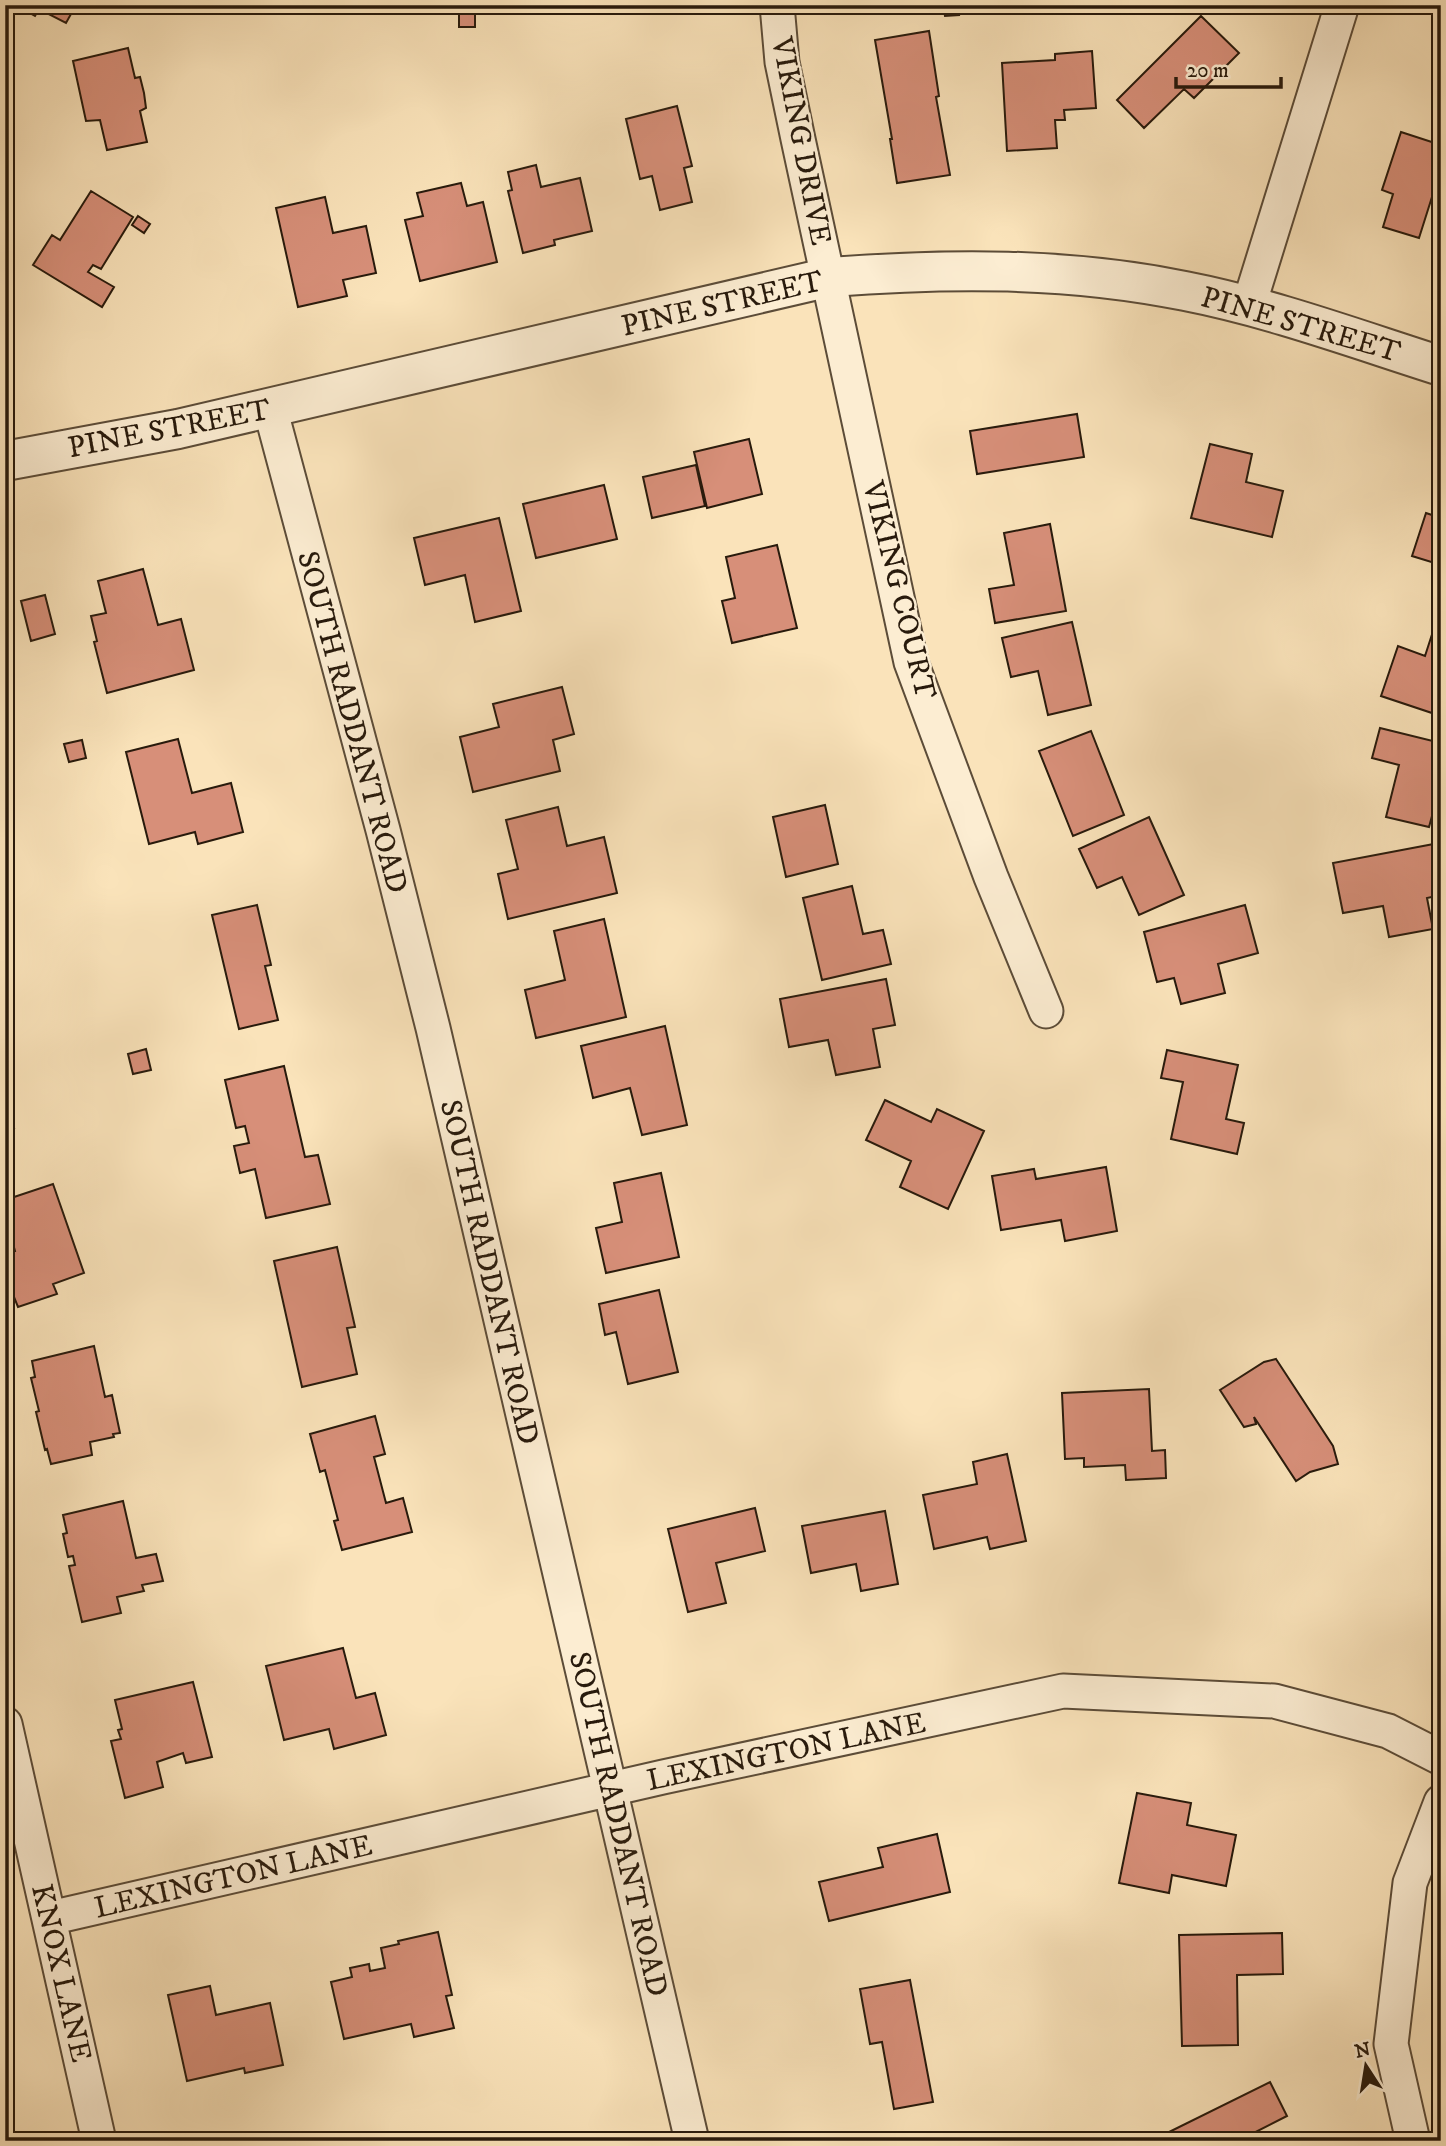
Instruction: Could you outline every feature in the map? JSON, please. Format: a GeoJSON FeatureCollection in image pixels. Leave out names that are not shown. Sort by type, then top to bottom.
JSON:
{"type":"FeatureCollection","features":[{"type":"Feature","properties":{"kind":"street","name":"VIKING DRIVE"},"geometry":{"type":"LineString","coordinates":[[777,5],[782,62],[830,277]]}},
{"type":"Feature","properties":{"kind":"street"},"geometry":{"type":"LineString","coordinates":[[1249,305],[1342,5]]}},
{"type":"Feature","properties":{"kind":"street","name":"PINE STREET"},"geometry":{"type":"LineString","coordinates":[[5,461],[178,429],[830,277],[990,270],[1055,273],[1185,290],[1249,305],[1441,366]]}},
{"type":"Feature","properties":{"kind":"street","name":"VIKING COURT"},"geometry":{"type":"LineString","coordinates":[[830,277],[911,662],[1046,1012]]}},
{"type":"Feature","properties":{"kind":"street","name":"SOUTH RADDANT ROAD"},"geometry":{"type":"LineString","coordinates":[[270,408],[433,1028],[692,2141]]}},
{"type":"Feature","properties":{"kind":"street","name":"LEXINGTON LANE"},"geometry":{"type":"LineString","coordinates":[[50,1918],[611,1789],[1063,1691],[1274,1701],[1388,1731],[1441,1758]]}},
{"type":"Feature","properties":{"kind":"street","name":"KNOX LANE"},"geometry":{"type":"LineString","coordinates":[[5,1724],[99,2141]]}},
{"type":"Feature","properties":{"kind":"street"},"geometry":{"type":"LineString","coordinates":[[1413,2141],[1391,2044],[1410,1883],[1441,1802]]}},
{"type":"Feature","properties":{"kind":"building"},"geometry":{"type":"Polygon","coordinates":[[[11,5],[76,5],[66,23],[39,9],[35,16],[11,5]]]}},
{"type":"Feature","properties":{"kind":"building"},"geometry":{"type":"Polygon","coordinates":[[[943,5],[957,5],[959,15],[945,16],[943,5]]]}},
{"type":"Feature","properties":{"kind":"building"},"geometry":{"type":"Polygon","coordinates":[[[459,12],[475,12],[475,27],[459,27],[459,12]]]}},
{"type":"Feature","properties":{"kind":"building"},"geometry":{"type":"Polygon","coordinates":[[[1201,16],[1239,53],[1194,98],[1184,89],[1144,128],[1117,100],[1201,16]]]}},
{"type":"Feature","properties":{"kind":"building"},"geometry":{"type":"Polygon","coordinates":[[[929,31],[939,96],[936,97],[950,175],[897,183],[875,40],[929,31]]]}},
{"type":"Feature","properties":{"kind":"building"},"geometry":{"type":"Polygon","coordinates":[[[128,48],[135,78],[140,77],[144,93],[146,108],[140,111],[147,142],[107,150],[100,120],[86,121],[73,61],[128,48]]]}},
{"type":"Feature","properties":{"kind":"building"},"geometry":{"type":"Polygon","coordinates":[[[1092,51],[1096,108],[1064,110],[1065,120],[1055,120],[1057,148],[1007,151],[1002,63],[1055,60],[1055,54],[1092,51]]]}},
{"type":"Feature","properties":{"kind":"building"},"geometry":{"type":"Polygon","coordinates":[[[677,106],[692,166],[684,168],[692,202],[660,210],[652,176],[640,179],[626,119],[677,106]]]}},
{"type":"Feature","properties":{"kind":"building"},"geometry":{"type":"Polygon","coordinates":[[[1401,132],[1441,145],[1441,179],[1438,178],[1419,238],[1383,227],[1393,194],[1382,190],[1401,132]]]}},
{"type":"Feature","properties":{"kind":"building"},"geometry":{"type":"Polygon","coordinates":[[[536,165],[541,187],[580,178],[592,231],[554,240],[555,245],[523,253],[508,191],[512,190],[508,172],[536,165]]]}},
{"type":"Feature","properties":{"kind":"building"},"geometry":{"type":"Polygon","coordinates":[[[461,183],[467,206],[483,202],[497,262],[420,281],[405,220],[423,216],[417,193],[461,183]]]}},
{"type":"Feature","properties":{"kind":"building"},"geometry":{"type":"Polygon","coordinates":[[[91,191],[133,217],[101,269],[93,265],[88,272],[114,287],[102,307],[33,265],[52,235],[60,240],[91,191]]]}},
{"type":"Feature","properties":{"kind":"building"},"geometry":{"type":"Polygon","coordinates":[[[325,197],[333,233],[366,226],[376,273],[343,280],[347,296],[298,307],[276,208],[325,197]]]}},
{"type":"Feature","properties":{"kind":"building"},"geometry":{"type":"Polygon","coordinates":[[[138,216],[150,224],[144,233],[132,225],[138,216]]]}},
{"type":"Feature","properties":{"kind":"building"},"geometry":{"type":"Polygon","coordinates":[[[1077,414],[1084,457],[977,474],[970,431],[1077,414]]]}},
{"type":"Feature","properties":{"kind":"building"},"geometry":{"type":"Polygon","coordinates":[[[749,439],[762,494],[707,508],[694,452],[749,439]]]}},
{"type":"Feature","properties":{"kind":"building"},"geometry":{"type":"Polygon","coordinates":[[[1210,444],[1252,454],[1246,482],[1283,491],[1272,537],[1191,518],[1210,444]]]}},
{"type":"Feature","properties":{"kind":"building"},"geometry":{"type":"Polygon","coordinates":[[[696,465],[705,506],[652,518],[643,477],[696,465]]]}},
{"type":"Feature","properties":{"kind":"building"},"geometry":{"type":"Polygon","coordinates":[[[604,485],[617,539],[536,558],[523,504],[604,485]]]}},
{"type":"Feature","properties":{"kind":"building"},"geometry":{"type":"Polygon","coordinates":[[[1426,513],[1441,518],[1441,565],[1412,556],[1426,513]]]}},
{"type":"Feature","properties":{"kind":"building"},"geometry":{"type":"Polygon","coordinates":[[[499,518],[521,611],[475,622],[465,575],[425,585],[414,538],[499,518]]]}},
{"type":"Feature","properties":{"kind":"building"},"geometry":{"type":"Polygon","coordinates":[[[1050,524],[1066,611],[995,623],[989,589],[1014,585],[1004,533],[1050,524]]]}},
{"type":"Feature","properties":{"kind":"building"},"geometry":{"type":"Polygon","coordinates":[[[777,545],[797,628],[732,643],[722,601],[735,598],[726,557],[777,545]]]}},
{"type":"Feature","properties":{"kind":"building"},"geometry":{"type":"Polygon","coordinates":[[[143,569],[158,625],[181,619],[194,670],[107,693],[94,642],[97,641],[91,616],[106,613],[98,581],[143,569]]]}},
{"type":"Feature","properties":{"kind":"building"},"geometry":{"type":"Polygon","coordinates":[[[45,595],[55,634],[31,641],[21,601],[45,595]]]}},
{"type":"Feature","properties":{"kind":"building"},"geometry":{"type":"Polygon","coordinates":[[[1072,622],[1091,705],[1048,715],[1038,671],[1011,677],[1002,638],[1072,622]]]}},
{"type":"Feature","properties":{"kind":"building"},"geometry":{"type":"Polygon","coordinates":[[[1436,622],[1441,624],[1441,716],[1381,696],[1398,646],[1425,656],[1436,622]]]}},
{"type":"Feature","properties":{"kind":"building"},"geometry":{"type":"Polygon","coordinates":[[[562,687],[574,734],[553,740],[560,771],[473,792],[460,737],[499,727],[493,704],[562,687]]]}},
{"type":"Feature","properties":{"kind":"building"},"geometry":{"type":"Polygon","coordinates":[[[1380,728],[1441,743],[1441,783],[1429,827],[1386,817],[1399,765],[1372,758],[1380,728]]]}},
{"type":"Feature","properties":{"kind":"building"},"geometry":{"type":"Polygon","coordinates":[[[1091,731],[1124,815],[1073,836],[1039,751],[1091,731]]]}},
{"type":"Feature","properties":{"kind":"building"},"geometry":{"type":"Polygon","coordinates":[[[178,739],[192,793],[231,783],[243,832],[198,844],[195,832],[149,844],[126,752],[178,739]]]}},
{"type":"Feature","properties":{"kind":"building"},"geometry":{"type":"Polygon","coordinates":[[[82,740],[86,758],[69,762],[64,744],[82,740]]]}},
{"type":"Feature","properties":{"kind":"building"},"geometry":{"type":"Polygon","coordinates":[[[825,805],[838,864],[786,877],[773,817],[825,805]]]}},
{"type":"Feature","properties":{"kind":"building"},"geometry":{"type":"Polygon","coordinates":[[[558,807],[567,846],[604,837],[617,893],[508,919],[498,874],[518,869],[506,820],[558,807]]]}},
{"type":"Feature","properties":{"kind":"building"},"geometry":{"type":"Polygon","coordinates":[[[1149,817],[1184,895],[1139,915],[1122,877],[1097,888],[1079,849],[1149,817]]]}},
{"type":"Feature","properties":{"kind":"building"},"geometry":{"type":"Polygon","coordinates":[[[1439,843],[1441,895],[1427,898],[1433,929],[1389,937],[1383,906],[1343,913],[1333,863],[1439,843]]]}},
{"type":"Feature","properties":{"kind":"building"},"geometry":{"type":"Polygon","coordinates":[[[852,886],[863,934],[883,930],[891,964],[822,980],[803,898],[852,886]]]}},
{"type":"Feature","properties":{"kind":"building"},"geometry":{"type":"Polygon","coordinates":[[[257,905],[271,965],[265,966],[278,1020],[239,1029],[212,915],[257,905]]]}},
{"type":"Feature","properties":{"kind":"building"},"geometry":{"type":"Polygon","coordinates":[[[1245,905],[1258,953],[1218,964],[1225,993],[1181,1004],[1174,978],[1157,982],[1144,932],[1245,905]]]}},
{"type":"Feature","properties":{"kind":"building"},"geometry":{"type":"Polygon","coordinates":[[[604,919],[626,1017],[536,1038],[525,990],[565,980],[554,931],[604,919]]]}},
{"type":"Feature","properties":{"kind":"building"},"geometry":{"type":"Polygon","coordinates":[[[886,979],[895,1025],[873,1029],[880,1067],[836,1075],[828,1040],[789,1047],[780,999],[886,979]]]}},
{"type":"Feature","properties":{"kind":"building"},"geometry":{"type":"Polygon","coordinates":[[[665,1026],[687,1125],[642,1135],[630,1088],[593,1098],[581,1046],[665,1026]]]}},
{"type":"Feature","properties":{"kind":"building"},"geometry":{"type":"Polygon","coordinates":[[[146,1049],[151,1070],[133,1074],[128,1054],[146,1049]]]}},
{"type":"Feature","properties":{"kind":"building"},"geometry":{"type":"Polygon","coordinates":[[[1167,1050],[1238,1065],[1226,1119],[1244,1123],[1237,1154],[1171,1139],[1183,1082],[1161,1078],[1167,1050]]]}},
{"type":"Feature","properties":{"kind":"building"},"geometry":{"type":"Polygon","coordinates":[[[284,1066],[305,1157],[318,1155],[330,1204],[266,1218],[255,1169],[240,1173],[234,1146],[249,1143],[245,1126],[236,1128],[225,1080],[284,1066]]]}},
{"type":"Feature","properties":{"kind":"building"},"geometry":{"type":"Polygon","coordinates":[[[885,1100],[931,1122],[937,1109],[984,1131],[948,1209],[900,1187],[911,1161],[866,1140],[885,1100]]]}},
{"type":"Feature","properties":{"kind":"building"},"geometry":{"type":"Polygon","coordinates":[[[5,1115],[14,1128],[5,1135],[5,1115]]]}},
{"type":"Feature","properties":{"kind":"building"},"geometry":{"type":"Polygon","coordinates":[[[1106,1167],[1117,1231],[1065,1241],[1061,1220],[1001,1230],[992,1176],[1034,1169],[1036,1179],[1106,1167]]]}},
{"type":"Feature","properties":{"kind":"building"},"geometry":{"type":"Polygon","coordinates":[[[661,1173],[679,1257],[606,1273],[596,1228],[622,1222],[614,1183],[661,1173]]]}},
{"type":"Feature","properties":{"kind":"building"},"geometry":{"type":"Polygon","coordinates":[[[53,1184],[84,1273],[53,1284],[57,1294],[18,1307],[5,1275],[5,1254],[15,1251],[11,1236],[5,1238],[5,1200],[53,1184]]]}},
{"type":"Feature","properties":{"kind":"building"},"geometry":{"type":"Polygon","coordinates":[[[337,1247],[355,1327],[347,1328],[357,1374],[302,1387],[274,1261],[337,1247]]]}},
{"type":"Feature","properties":{"kind":"building"},"geometry":{"type":"Polygon","coordinates":[[[659,1290],[678,1372],[628,1384],[616,1332],[605,1335],[599,1304],[659,1290]]]}},
{"type":"Feature","properties":{"kind":"building"},"geometry":{"type":"Polygon","coordinates":[[[94,1346],[105,1397],[112,1395],[120,1433],[113,1434],[114,1437],[90,1442],[92,1455],[51,1464],[36,1412],[39,1411],[31,1378],[35,1377],[32,1361],[94,1346]]]}},
{"type":"Feature","properties":{"kind":"building"},"geometry":{"type":"Polygon","coordinates":[[[1276,1359],[1333,1446],[1338,1464],[1310,1472],[1296,1481],[1254,1417],[1256,1424],[1244,1427],[1220,1390],[1264,1362],[1276,1359]]]}},
{"type":"Feature","properties":{"kind":"building"},"geometry":{"type":"Polygon","coordinates":[[[1149,1389],[1152,1451],[1165,1450],[1166,1478],[1126,1480],[1125,1465],[1084,1467],[1084,1458],[1065,1459],[1062,1393],[1149,1389]]]}},
{"type":"Feature","properties":{"kind":"building"},"geometry":{"type":"Polygon","coordinates":[[[375,1416],[385,1454],[374,1457],[386,1503],[403,1498],[412,1532],[342,1550],[334,1521],[338,1520],[325,1470],[320,1472],[310,1434],[375,1416]]]}},
{"type":"Feature","properties":{"kind":"building"},"geometry":{"type":"Polygon","coordinates":[[[1007,1454],[1026,1541],[990,1549],[987,1537],[934,1549],[923,1495],[977,1484],[973,1462],[1007,1454]]]}},
{"type":"Feature","properties":{"kind":"building"},"geometry":{"type":"Polygon","coordinates":[[[123,1501],[136,1558],[156,1554],[163,1581],[142,1585],[144,1591],[117,1597],[121,1613],[82,1622],[69,1566],[75,1565],[73,1556],[68,1557],[63,1534],[67,1533],[63,1515],[123,1501]]]}},
{"type":"Feature","properties":{"kind":"building"},"geometry":{"type":"Polygon","coordinates":[[[755,1508],[765,1551],[716,1563],[726,1603],[688,1612],[668,1529],[755,1508]]]}},
{"type":"Feature","properties":{"kind":"building"},"geometry":{"type":"Polygon","coordinates":[[[885,1511],[898,1584],[861,1591],[856,1564],[811,1573],[802,1526],[885,1511]]]}},
{"type":"Feature","properties":{"kind":"building"},"geometry":{"type":"Polygon","coordinates":[[[343,1648],[356,1698],[375,1693],[386,1735],[334,1749],[329,1729],[284,1740],[266,1666],[343,1648]]]}},
{"type":"Feature","properties":{"kind":"building"},"geometry":{"type":"Polygon","coordinates":[[[193,1682],[212,1757],[186,1763],[183,1753],[157,1762],[163,1787],[125,1798],[111,1741],[121,1739],[118,1730],[122,1729],[115,1700],[193,1682]]]}},
{"type":"Feature","properties":{"kind":"building"},"geometry":{"type":"Polygon","coordinates":[[[1137,1793],[1191,1803],[1187,1825],[1236,1835],[1226,1886],[1172,1875],[1169,1893],[1119,1883],[1137,1793]]]}},
{"type":"Feature","properties":{"kind":"building"},"geometry":{"type":"Polygon","coordinates":[[[937,1834],[950,1892],[829,1921],[819,1882],[883,1867],[878,1848],[937,1834]]]}},
{"type":"Feature","properties":{"kind":"building"},"geometry":{"type":"Polygon","coordinates":[[[438,1932],[452,1995],[446,1996],[454,2028],[414,2037],[411,2024],[344,2039],[331,1982],[352,1977],[350,1968],[369,1964],[370,1971],[385,1968],[381,1948],[399,1944],[398,1941],[438,1932]]]}},
{"type":"Feature","properties":{"kind":"building"},"geometry":{"type":"Polygon","coordinates":[[[1282,1933],[1283,1974],[1237,1975],[1238,2045],[1182,2046],[1179,1935],[1282,1933]]]}},
{"type":"Feature","properties":{"kind":"building"},"geometry":{"type":"Polygon","coordinates":[[[910,1980],[933,2102],[894,2109],[882,2042],[870,2044],[860,1989],[910,1980]]]}},
{"type":"Feature","properties":{"kind":"building"},"geometry":{"type":"Polygon","coordinates":[[[210,1986],[216,2015],[270,2003],[283,2065],[245,2073],[244,2068],[187,2081],[168,1995],[210,1986]]]}},
{"type":"Feature","properties":{"kind":"building"},"geometry":{"type":"Polygon","coordinates":[[[1270,2082],[1287,2116],[1238,2141],[1171,2141],[1167,2133],[1270,2082]]]}}]}
